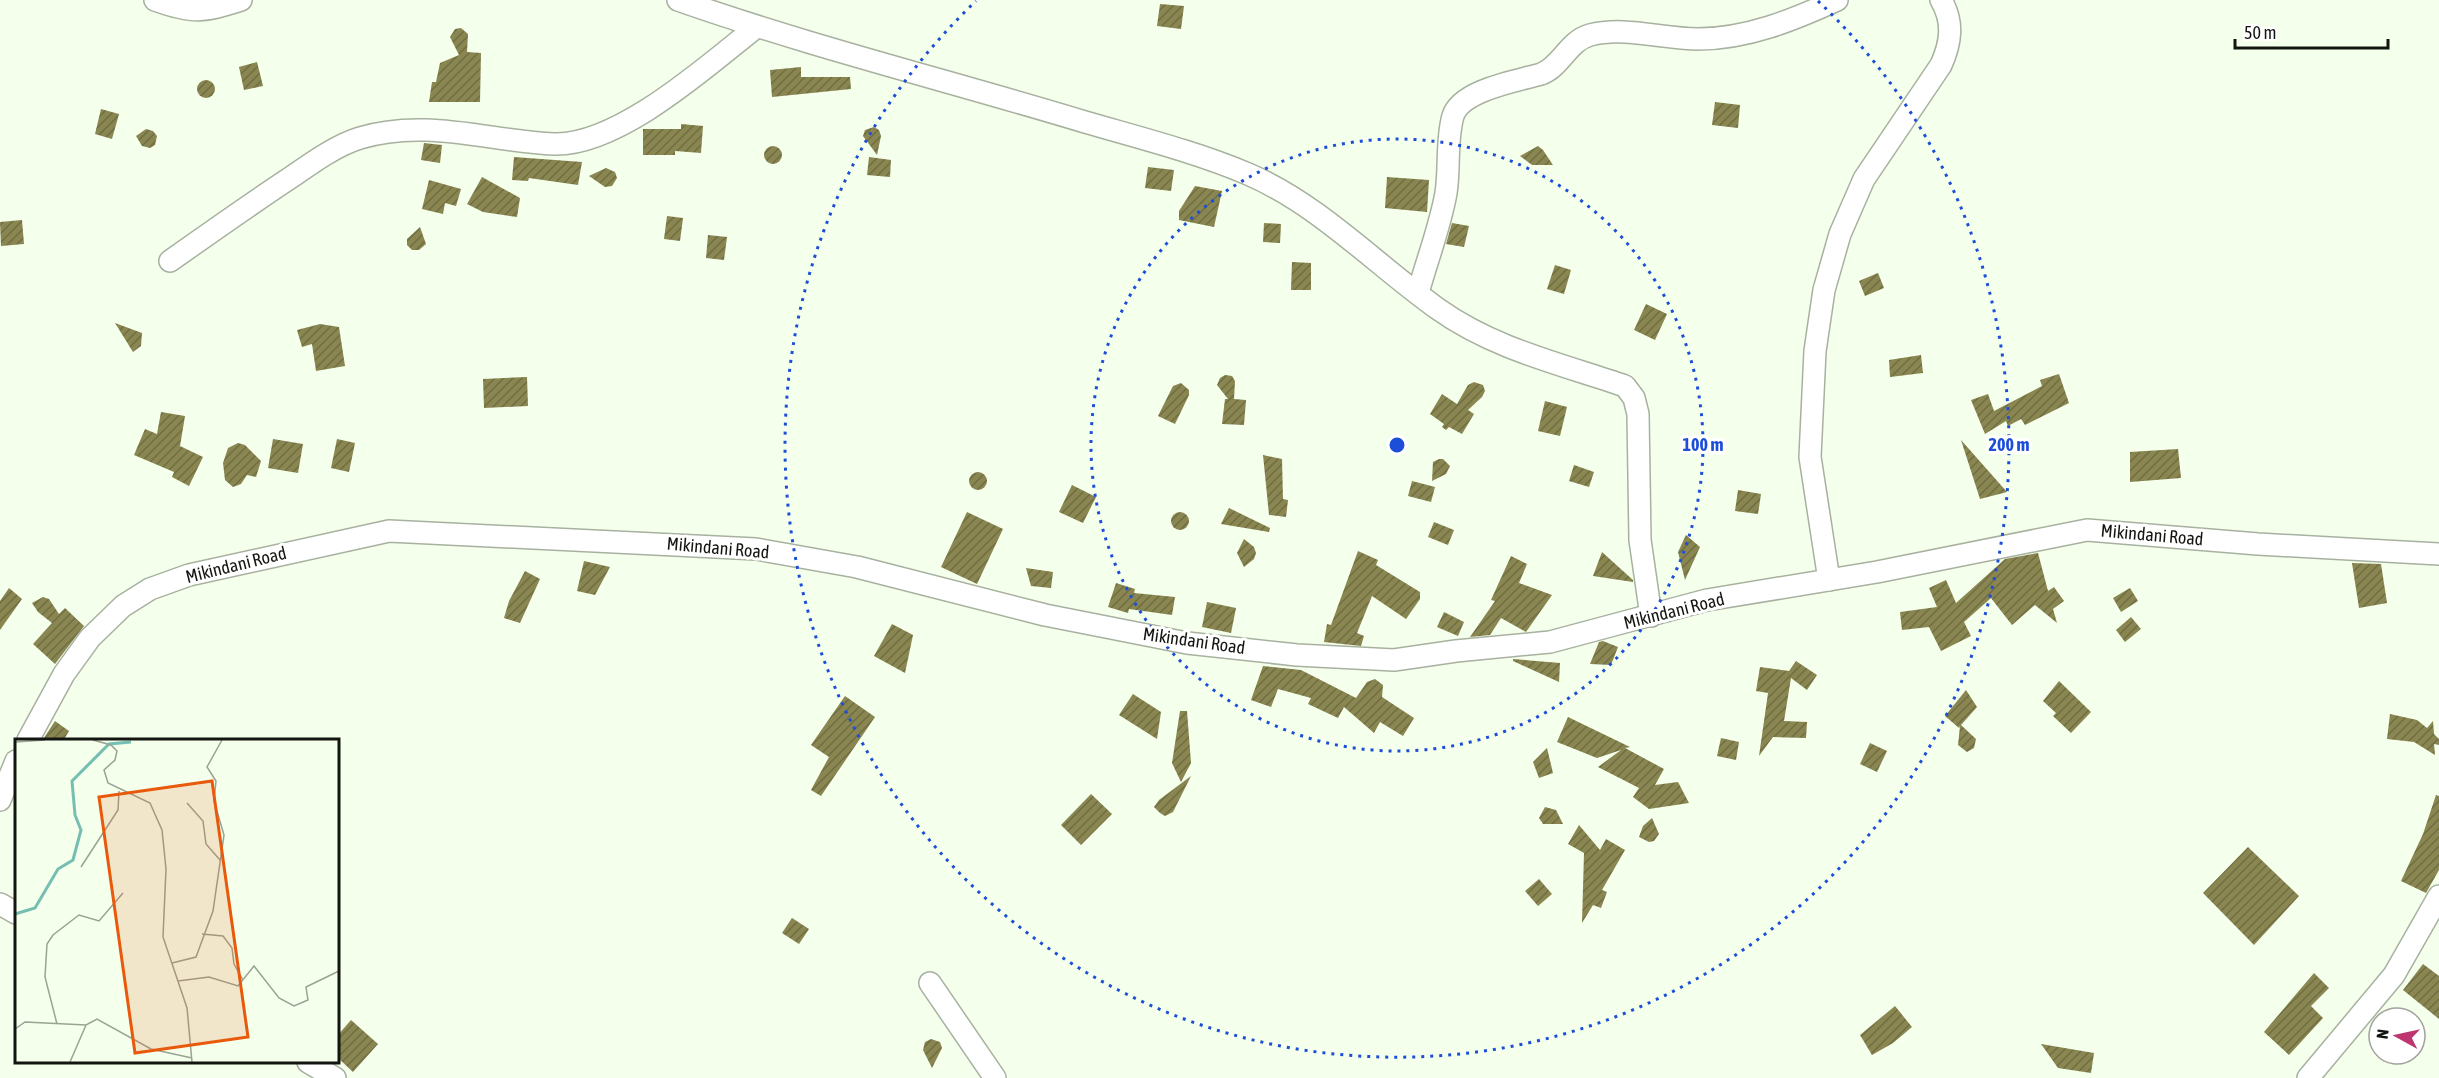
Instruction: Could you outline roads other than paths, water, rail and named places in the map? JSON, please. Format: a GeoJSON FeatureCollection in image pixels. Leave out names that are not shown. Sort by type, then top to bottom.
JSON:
{"type":"FeatureCollection","features":[{"type":"Feature","properties":{"kind":"street"},"geometry":{"type":"LineString","coordinates":[[155,0],[185,11],[208,10],[241,0]]}},
{"type":"Feature","properties":{"kind":"street"},"geometry":{"type":"LineString","coordinates":[[678,0],[755,27],[983,92],[1228,166],[1272,185],[1439,310],[1491,340],[1531,357],[1625,386],[1634,398],[1640,434],[1641,560],[1651,616]]}},
{"type":"Feature","properties":{"kind":"street"},"geometry":{"type":"LineString","coordinates":[[1418,293],[1445,193],[1453,115],[1460,104],[1480,93],[1543,73],[1575,42],[1587,35],[1627,32],[1664,38],[1736,37],[1788,21],[1837,0]]}},
{"type":"Feature","properties":{"kind":"street"},"geometry":{"type":"LineString","coordinates":[[1829,580],[1810,457],[1815,351],[1824,290],[1840,234],[1864,179],[1941,65],[1951,45],[1946,9],[1941,0]]}},
{"type":"Feature","properties":{"kind":"street"},"geometry":{"type":"LineString","coordinates":[[170,261],[306,167],[359,138],[388,132],[425,129],[464,131],[555,144],[581,141],[606,134],[645,110],[755,27]]}},
{"type":"Feature","properties":{"kind":"street","name":"Mikindani Road"},"geometry":{"type":"LineString","coordinates":[[29,739],[64,674],[90,638],[123,606],[150,590],[210,570],[389,531],[756,549],[857,567],[1045,615],[1187,643],[1297,655],[1394,660],[1456,651],[1550,642],[1707,600],[1829,580],[2086,530],[2258,544],[2439,554]]}},
{"type":"Feature","properties":{"kind":"street"},"geometry":{"type":"LineString","coordinates":[[0,800],[15,763]]}},
{"type":"Feature","properties":{"kind":"street"},"geometry":{"type":"LineString","coordinates":[[2308,1078],[2394,975],[2439,896]]}},
{"type":"Feature","properties":{"kind":"street"},"geometry":{"type":"LineString","coordinates":[[0,904],[15,912]]}},
{"type":"Feature","properties":{"kind":"street"},"geometry":{"type":"LineString","coordinates":[[930,983],[995,1078]]}},
{"type":"Feature","properties":{"kind":"street"},"geometry":{"type":"LineString","coordinates":[[310,1063],[335,1078]]}}]}
